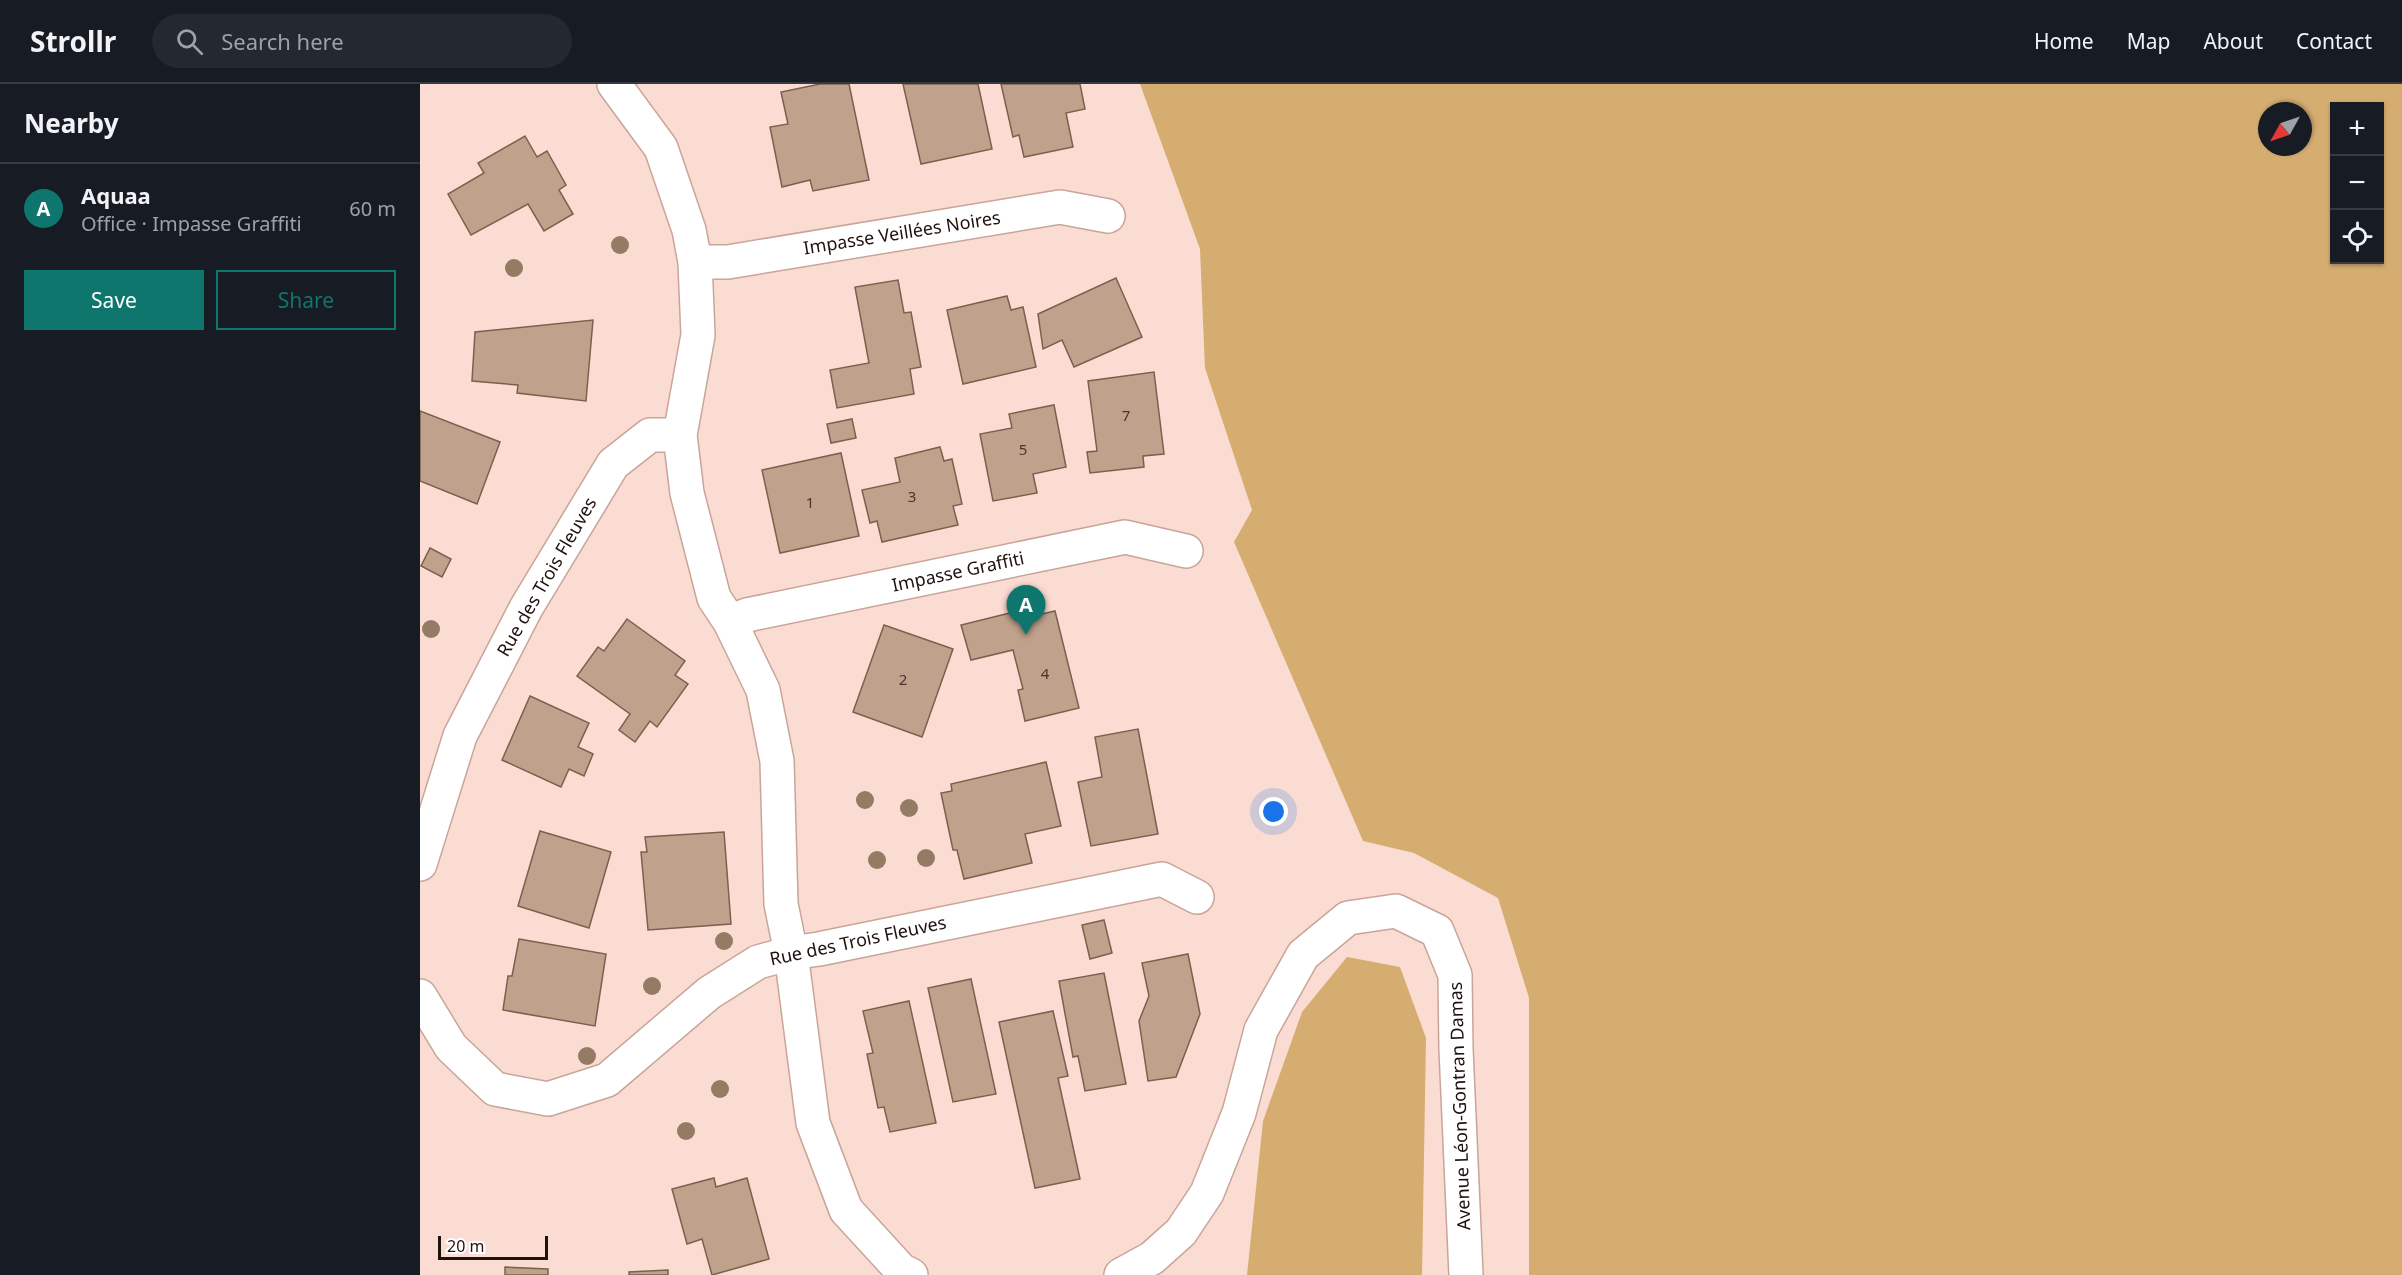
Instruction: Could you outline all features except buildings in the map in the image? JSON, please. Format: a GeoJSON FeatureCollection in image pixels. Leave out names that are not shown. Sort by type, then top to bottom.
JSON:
{"type":"FeatureCollection","features":[{"type":"Feature","properties":{"kind":"street"},"geometry":{"type":"LineString","coordinates":[[614,84],[661,148],[689,230],[695,262],[698,335],[680,435],[687,493],[714,598],[730,622],[763,690],[777,761],[781,904],[791,953],[813,1123],[846,1210],[901,1270],[911,1275]]}},
{"type":"Feature","properties":{"kind":"street","name":"Impasse Veillées Noires"},"geometry":{"type":"LineString","coordinates":[[695,262],[728,262],[1060,207],[1108,216]]}},
{"type":"Feature","properties":{"kind":"street","name":"Rue des Trois Fleuves"},"geometry":{"type":"LineString","coordinates":[[420,864],[460,736],[526,608],[600,485],[613,464],[650,435],[680,435]]}},
{"type":"Feature","properties":{"kind":"street","name":"Impasse Graffiti"},"geometry":{"type":"LineString","coordinates":[[730,622],[747,615],[1125,537],[1186,551]]}},
{"type":"Feature","properties":{"kind":"street","name":"Rue des Trois Fleuves"},"geometry":{"type":"LineString","coordinates":[[420,996],[451,1047],[495,1089],[548,1099],[607,1080],[708,993],[758,962],[791,953],[1162,879],[1197,897]]}},
{"type":"Feature","properties":{"kind":"street","name":"Avenue Léon-Gontran Damas"},"geometry":{"type":"LineString","coordinates":[[1120,1275],[1152,1258],[1181,1232],[1207,1193],[1239,1113],[1261,1030],[1303,956],[1348,918],[1396,911],[1437,932],[1455,975],[1466,1275]]}},
{"type":"Feature","properties":{"kind":"shaded area"},"geometry":{"type":"Polygon","coordinates":[[[1140,84],[2402,84],[2402,1275],[1529,1275],[1529,998],[1498,898],[1414,853],[1363,841],[1234,542],[1252,510],[1205,368],[1200,249],[1140,84]]]}},
{"type":"Feature","properties":{"kind":"shaded area"},"geometry":{"type":"Polygon","coordinates":[[[1347,957],[1400,967],[1426,1038],[1422,1275],[1247,1275],[1263,1121],[1302,1012],[1347,957]]]}},
{"type":"Feature","properties":{"kind":"place","name":"Aquaa"},"geometry":{"type":"Point","coordinates":[1026,635]}}]}
